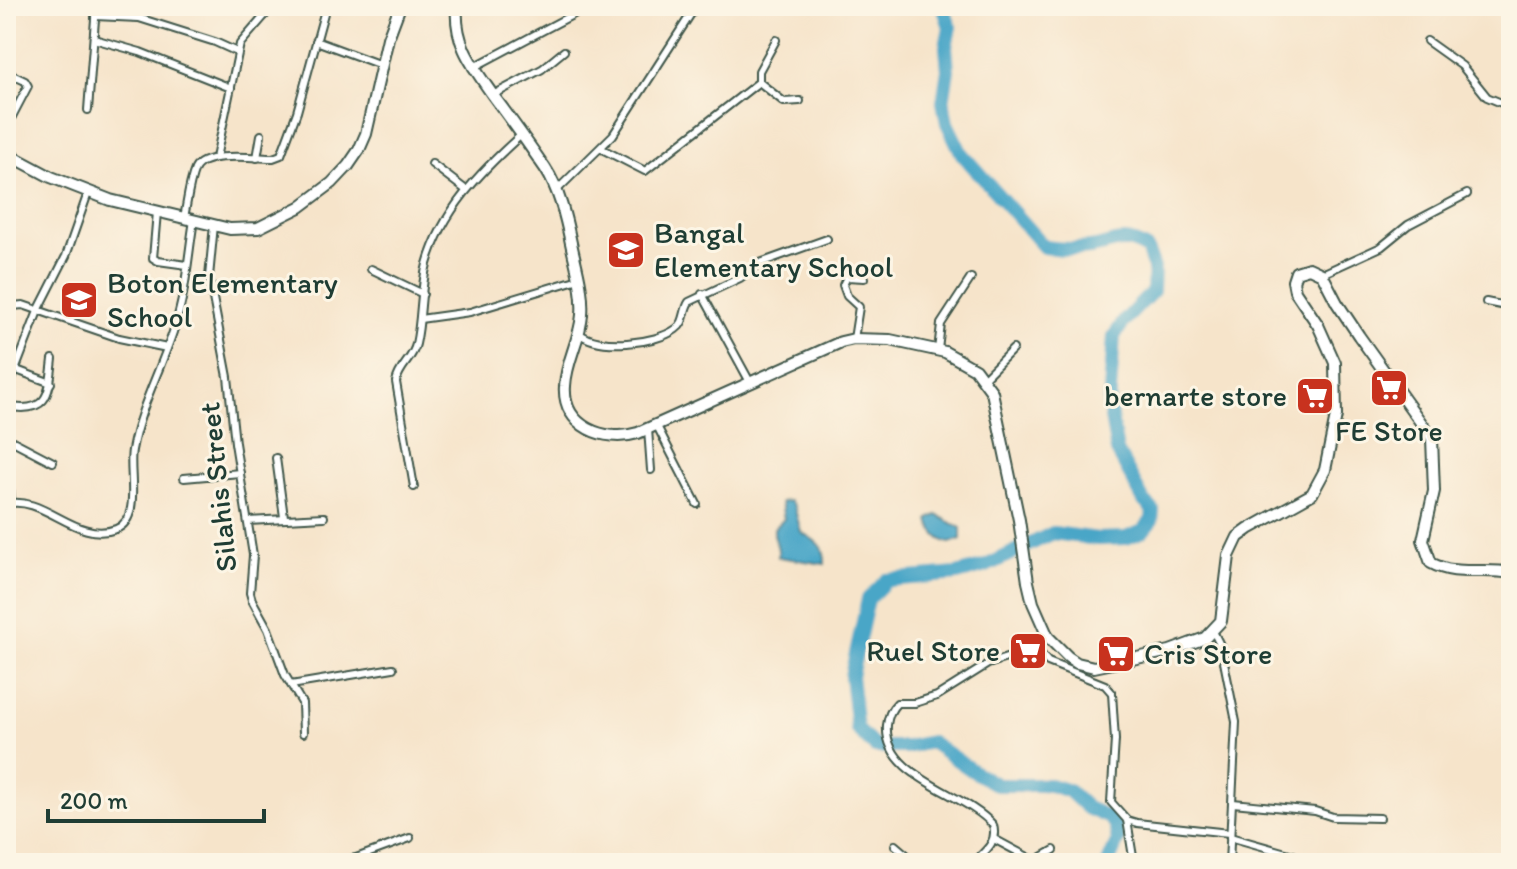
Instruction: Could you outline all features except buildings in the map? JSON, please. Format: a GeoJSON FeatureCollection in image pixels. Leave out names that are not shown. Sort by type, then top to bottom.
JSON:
{"type":"FeatureCollection","features":[{"type":"Feature","properties":{"kind":"highway"},"geometry":{"type":"LineString","coordinates":[[11,156],[88,193],[238,230],[258,228],[300,207],[332,183],[348,166],[362,144],[381,65],[400,6]]}},
{"type":"Feature","properties":{"kind":"highway"},"geometry":{"type":"LineString","coordinates":[[457,6],[461,46],[472,68],[545,168],[570,236],[582,303],[579,333],[565,383],[571,411],[584,426],[607,437],[632,435],[815,351],[854,339],[890,340],[938,350],[967,363],[984,378],[996,403],[1033,603],[1054,646],[1077,663],[1094,667],[1187,646],[1213,631],[1221,621],[1229,556],[1238,537],[1312,494],[1325,470],[1336,416],[1335,363],[1328,342],[1295,291],[1293,281],[1296,272],[1309,268],[1322,274],[1359,336],[1432,438],[1434,491],[1423,540],[1431,563],[1445,571],[1511,573]]}},
{"type":"Feature","properties":{"kind":"street"},"geometry":{"type":"LineString","coordinates":[[88,110],[96,6]]}},
{"type":"Feature","properties":{"kind":"street"},"geometry":{"type":"LineString","coordinates":[[216,158],[237,52],[244,38],[273,6]]}},
{"type":"Feature","properties":{"kind":"street"},"geometry":{"type":"LineString","coordinates":[[6,436],[8,503],[22,502],[75,526],[97,532],[113,530],[125,523],[131,510],[130,470],[134,439],[176,322],[187,265],[195,170],[202,162],[216,158],[278,158],[281,155],[297,112],[326,6]]}},
{"type":"Feature","properties":{"kind":"street"},"geometry":{"type":"LineString","coordinates":[[472,68],[574,14],[583,6]]}},
{"type":"Feature","properties":{"kind":"street"},"geometry":{"type":"LineString","coordinates":[[556,191],[602,149],[624,121],[696,6]]}},
{"type":"Feature","properties":{"kind":"street"},"geometry":{"type":"LineString","coordinates":[[6,29],[9,25],[7,12]]}},
{"type":"Feature","properties":{"kind":"street"},"geometry":{"type":"LineString","coordinates":[[95,16],[139,18],[237,52]]}},
{"type":"Feature","properties":{"kind":"street"},"geometry":{"type":"LineString","coordinates":[[94,39],[140,52],[231,88]]}},
{"type":"Feature","properties":{"kind":"street"},"geometry":{"type":"LineString","coordinates":[[759,82],[759,71],[776,40]]}},
{"type":"Feature","properties":{"kind":"street"},"geometry":{"type":"LineString","coordinates":[[316,41],[381,65]]}},
{"type":"Feature","properties":{"kind":"street"},"geometry":{"type":"LineString","coordinates":[[1427,41],[1462,66],[1487,97],[1511,107]]}},
{"type":"Feature","properties":{"kind":"street"},"geometry":{"type":"LineString","coordinates":[[493,95],[542,69],[564,51]]}},
{"type":"Feature","properties":{"kind":"street"},"geometry":{"type":"LineString","coordinates":[[6,72],[25,81],[28,86],[6,128]]}},
{"type":"Feature","properties":{"kind":"street"},"geometry":{"type":"LineString","coordinates":[[602,149],[645,171],[759,82]]}},
{"type":"Feature","properties":{"kind":"street"},"geometry":{"type":"LineString","coordinates":[[759,82],[784,102],[800,101]]}},
{"type":"Feature","properties":{"kind":"street"},"geometry":{"type":"LineString","coordinates":[[257,158],[261,135]]}},
{"type":"Feature","properties":{"kind":"street"},"geometry":{"type":"LineString","coordinates":[[414,487],[396,382],[397,374],[415,349],[426,267],[433,247],[466,190],[486,166],[520,136]]}},
{"type":"Feature","properties":{"kind":"street"},"geometry":{"type":"LineString","coordinates":[[6,187],[11,156]]}},
{"type":"Feature","properties":{"kind":"street"},"geometry":{"type":"LineString","coordinates":[[432,164],[466,190]]}},
{"type":"Feature","properties":{"kind":"street"},"geometry":{"type":"LineString","coordinates":[[6,394],[38,311],[66,256],[88,193]]}},
{"type":"Feature","properties":{"kind":"street"},"geometry":{"type":"LineString","coordinates":[[1322,274],[1370,253],[1408,225],[1467,194]]}},
{"type":"Feature","properties":{"kind":"street"},"geometry":{"type":"LineString","coordinates":[[157,212],[153,258],[187,265]]}},
{"type":"Feature","properties":{"kind":"street","name":"Silahis Street"},"geometry":{"type":"LineString","coordinates":[[214,225],[209,277],[228,377],[253,555],[252,600],[268,629],[281,666],[302,703],[303,733]]}},
{"type":"Feature","properties":{"kind":"street"},"geometry":{"type":"LineString","coordinates":[[579,333],[600,342],[634,342],[654,338],[680,326],[686,305],[702,294],[740,278],[760,263],[827,239]]}},
{"type":"Feature","properties":{"kind":"street"},"geometry":{"type":"LineString","coordinates":[[371,269],[423,294]]}},
{"type":"Feature","properties":{"kind":"street"},"geometry":{"type":"LineString","coordinates":[[854,339],[859,307],[847,296],[843,285],[847,277],[864,278]]}},
{"type":"Feature","properties":{"kind":"street"},"geometry":{"type":"LineString","coordinates":[[938,350],[941,324],[971,278]]}},
{"type":"Feature","properties":{"kind":"street"},"geometry":{"type":"LineString","coordinates":[[420,319],[470,312],[579,279]]}},
{"type":"Feature","properties":{"kind":"street"},"geometry":{"type":"LineString","coordinates":[[702,294],[750,382]]}},
{"type":"Feature","properties":{"kind":"street"},"geometry":{"type":"LineString","coordinates":[[1486,302],[1511,307]]}},
{"type":"Feature","properties":{"kind":"street"},"geometry":{"type":"LineString","coordinates":[[6,310],[23,305],[119,338],[167,348]]}},
{"type":"Feature","properties":{"kind":"street"},"geometry":{"type":"LineString","coordinates":[[984,378],[1013,349]]}},
{"type":"Feature","properties":{"kind":"street"},"geometry":{"type":"LineString","coordinates":[[6,406],[23,410],[38,406],[48,396],[53,359]]}},
{"type":"Feature","properties":{"kind":"street"},"geometry":{"type":"LineString","coordinates":[[14,369],[51,383]]}},
{"type":"Feature","properties":{"kind":"street"},"geometry":{"type":"LineString","coordinates":[[651,470],[652,428]]}},
{"type":"Feature","properties":{"kind":"street"},"geometry":{"type":"LineString","coordinates":[[652,428],[697,504]]}},
{"type":"Feature","properties":{"kind":"street"},"geometry":{"type":"LineString","coordinates":[[6,436],[53,462]]}},
{"type":"Feature","properties":{"kind":"street"},"geometry":{"type":"LineString","coordinates":[[276,458],[284,517]]}},
{"type":"Feature","properties":{"kind":"street"},"geometry":{"type":"LineString","coordinates":[[184,478],[240,473]]}},
{"type":"Feature","properties":{"kind":"street"},"geometry":{"type":"LineString","coordinates":[[248,521],[324,517]]}},
{"type":"Feature","properties":{"kind":"street"},"geometry":{"type":"LineString","coordinates":[[1213,631],[1221,647],[1236,722],[1229,863]]}},
{"type":"Feature","properties":{"kind":"street"},"geometry":{"type":"LineString","coordinates":[[973,863],[992,844],[996,834],[991,821],[896,759],[887,736],[889,716],[897,703],[915,703],[937,696],[994,661],[1035,647],[1048,637]]}},
{"type":"Feature","properties":{"kind":"street"},"geometry":{"type":"LineString","coordinates":[[1035,647],[1048,662],[1105,685],[1112,693],[1115,740],[1111,802],[1127,820],[1134,863]]}},
{"type":"Feature","properties":{"kind":"street"},"geometry":{"type":"LineString","coordinates":[[291,685],[393,668]]}},
{"type":"Feature","properties":{"kind":"street"},"geometry":{"type":"LineString","coordinates":[[1233,803],[1315,811],[1333,817],[1380,818]]}},
{"type":"Feature","properties":{"kind":"street"},"geometry":{"type":"LineString","coordinates":[[1127,820],[1229,835],[1321,863]]}},
{"type":"Feature","properties":{"kind":"street"},"geometry":{"type":"LineString","coordinates":[[330,863],[356,858],[410,838]]}},
{"type":"Feature","properties":{"kind":"street"},"geometry":{"type":"LineString","coordinates":[[994,839],[1035,861],[1054,850]]}},
{"type":"Feature","properties":{"kind":"street"},"geometry":{"type":"LineString","coordinates":[[895,845],[916,863]]}},
{"type":"Feature","properties":{"kind":"water"},"geometry":{"type":"Polygon","coordinates":[[[790,501],[801,532],[821,548],[825,564],[778,557],[774,529],[784,519],[781,502],[790,501]]]}},
{"type":"Feature","properties":{"kind":"water"},"geometry":{"type":"Polygon","coordinates":[[[937,515],[961,528],[961,539],[950,543],[939,538],[929,519],[937,515]]]}},
{"type":"Feature","properties":{"kind":"waterway"},"geometry":{"type":"LineString","coordinates":[[943,6],[950,27],[943,102],[947,123],[962,154],[1044,247],[1084,249],[1124,241],[1147,249],[1154,268],[1153,291],[1114,336],[1109,406],[1117,451],[1144,501],[1153,510],[1152,520],[1143,531],[1126,538],[1098,539],[1053,533],[986,566],[957,574],[887,580],[868,599],[851,676],[857,729],[875,747],[906,747],[931,742],[997,785],[1050,785],[1069,791],[1087,808],[1110,818],[1115,825],[1118,840],[1108,863]]}},
{"type":"Feature","properties":{"kind":"place","name":"Bangal Elementary School"},"geometry":{"type":"Point","coordinates":[626,250]}},
{"type":"Feature","properties":{"kind":"place","name":"Boton Elementary School"},"geometry":{"type":"Point","coordinates":[79,300]}},
{"type":"Feature","properties":{"kind":"place","name":"FE Store"},"geometry":{"type":"Point","coordinates":[1389,388]}},
{"type":"Feature","properties":{"kind":"place","name":"bernarte store"},"geometry":{"type":"Point","coordinates":[1315,396]}},
{"type":"Feature","properties":{"kind":"place","name":"Ruel Store"},"geometry":{"type":"Point","coordinates":[1028,651]}},
{"type":"Feature","properties":{"kind":"place","name":"Cris Store"},"geometry":{"type":"Point","coordinates":[1116,654]}}]}
